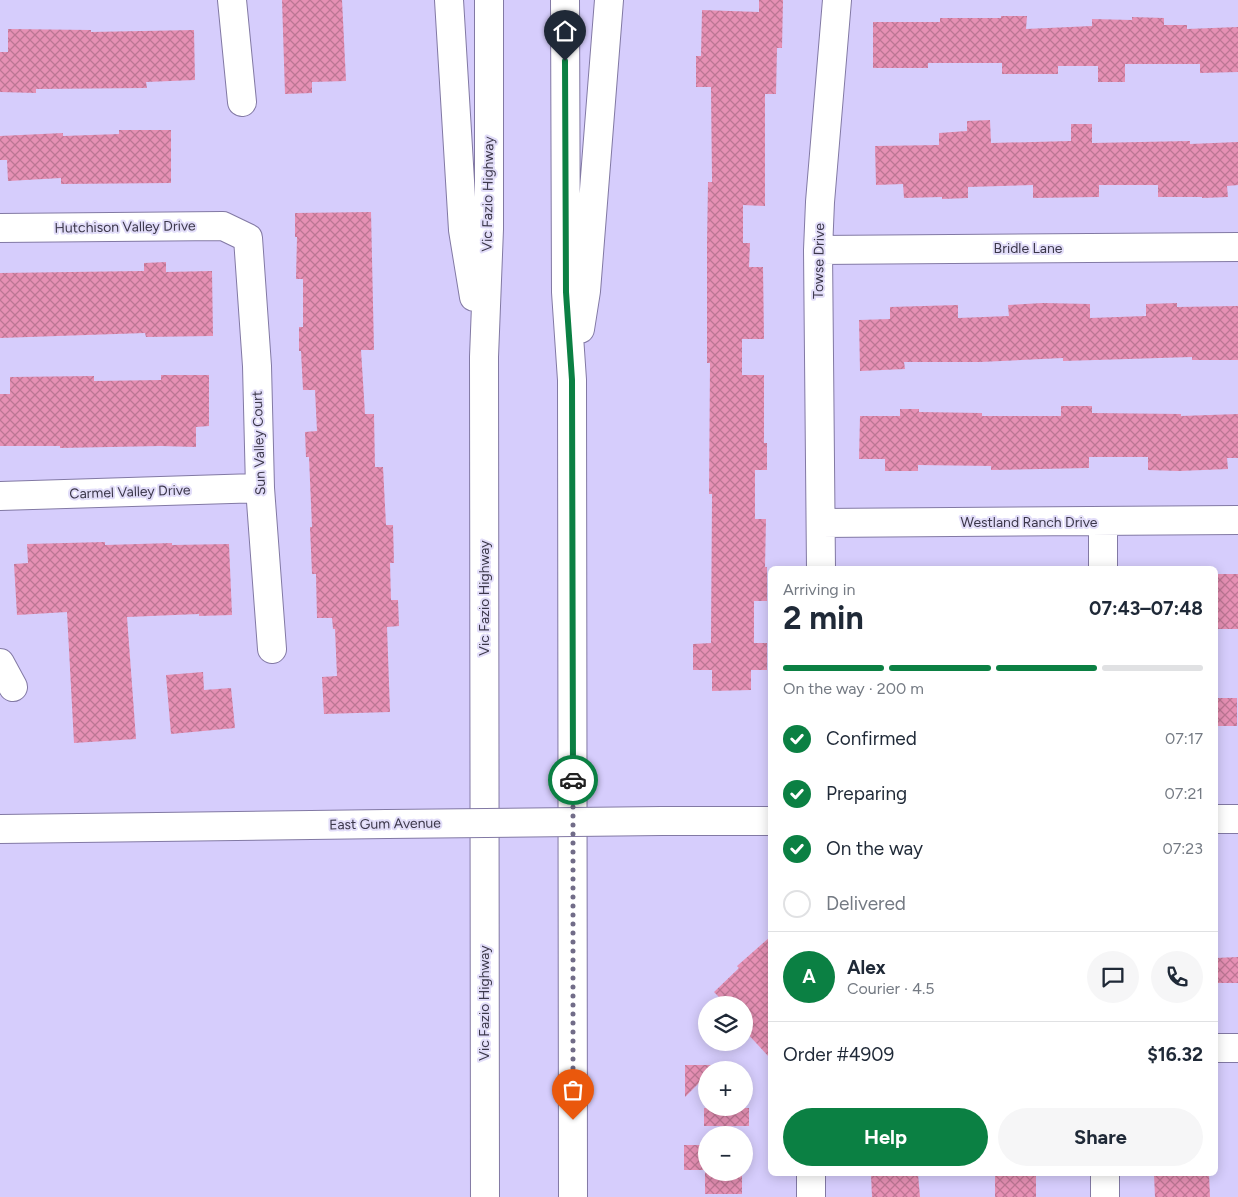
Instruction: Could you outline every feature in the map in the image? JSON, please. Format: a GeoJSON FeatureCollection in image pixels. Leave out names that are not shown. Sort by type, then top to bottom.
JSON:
{"type":"FeatureCollection","features":[{"type":"Feature","properties":{"kind":"main road"},"geometry":{"type":"LineString","coordinates":[[232,0],[242,102]]}},
{"type":"Feature","properties":{"kind":"main road"},"geometry":{"type":"LineString","coordinates":[[449,0],[463,230],[484,357]]}},
{"type":"Feature","properties":{"kind":"main road","name":"Vic Fazio Highway"},"geometry":{"type":"LineString","coordinates":[[484,1197],[484,357],[489,229],[489,0]]}},
{"type":"Feature","properties":{"kind":"main road"},"geometry":{"type":"LineString","coordinates":[[565,0],[566,292],[572,380],[574,1197]]}},
{"type":"Feature","properties":{"kind":"main road"},"geometry":{"type":"LineString","coordinates":[[572,380],[586,291],[609,0]]}},
{"type":"Feature","properties":{"kind":"main road","name":"Towse Drive"},"geometry":{"type":"LineString","coordinates":[[821,566],[818,250],[837,0]]}},
{"type":"Feature","properties":{"kind":"main road","name":"Hutchison Valley Drive"},"geometry":{"type":"LineString","coordinates":[[0,228],[223,226],[248,238]]}},
{"type":"Feature","properties":{"kind":"main road","name":"Sun Valley Court"},"geometry":{"type":"LineString","coordinates":[[248,238],[257,366],[260,488],[272,649]]}},
{"type":"Feature","properties":{"kind":"main road","name":"Bridle Lane"},"geometry":{"type":"LineString","coordinates":[[818,250],[1238,247]]}},
{"type":"Feature","properties":{"kind":"main road","name":"Carmel Valley Drive"},"geometry":{"type":"LineString","coordinates":[[0,496],[260,488]]}},
{"type":"Feature","properties":{"kind":"main road","name":"Westland Ranch Drive"},"geometry":{"type":"LineString","coordinates":[[821,523],[1238,520]]}},
{"type":"Feature","properties":{"kind":"main road"},"geometry":{"type":"LineString","coordinates":[[1103,522],[1103,566]]}},
{"type":"Feature","properties":{"kind":"main road"},"geometry":{"type":"LineString","coordinates":[[0,663],[12,687]]}},
{"type":"Feature","properties":{"kind":"main road"},"geometry":{"type":"LineString","coordinates":[[1218,819],[1238,819]]}},
{"type":"Feature","properties":{"kind":"main road","name":"East Gum Avenue"},"geometry":{"type":"LineString","coordinates":[[0,829],[768,821]]}},
{"type":"Feature","properties":{"kind":"main road"},"geometry":{"type":"LineString","coordinates":[[1218,1048],[1238,1048]]}},
{"type":"Feature","properties":{"kind":"main road"},"geometry":{"type":"LineString","coordinates":[[811,1176],[811,1197]]}},
{"type":"Feature","properties":{"kind":"main road"},"geometry":{"type":"LineString","coordinates":[[1105,1176],[1105,1197]]}},
{"type":"Feature","properties":{"kind":"building"},"geometry":{"type":"Polygon","coordinates":[[[282,0],[342,0],[346,81],[312,82],[312,93],[285,94],[282,0]]]}},
{"type":"Feature","properties":{"kind":"building"},"geometry":{"type":"Polygon","coordinates":[[[759,0],[783,0],[782,48],[777,48],[776,94],[765,94],[765,206],[743,205],[743,243],[750,243],[749,267],[763,267],[764,339],[742,339],[742,375],[764,375],[764,443],[767,443],[767,470],[755,470],[755,519],[766,519],[765,567],[767,567],[767,601],[754,601],[754,643],[767,643],[767,670],[751,670],[751,690],[712,691],[712,670],[693,670],[693,644],[711,643],[712,494],[709,494],[710,363],[707,363],[708,182],[712,182],[711,87],[696,87],[696,56],[701,56],[702,10],[759,12],[759,0]]]}},
{"type":"Feature","properties":{"kind":"building"},"geometry":{"type":"Polygon","coordinates":[[[1001,16],[1027,16],[1026,29],[1092,26],[1092,19],[1132,20],[1132,17],[1164,18],[1164,25],[1187,25],[1187,29],[1238,27],[1238,72],[1200,73],[1200,64],[1125,64],[1125,82],[1098,82],[1098,66],[1058,66],[1058,74],[1002,74],[1002,63],[928,63],[928,68],[873,68],[873,22],[940,22],[940,18],[1001,18],[1001,16]]]}},
{"type":"Feature","properties":{"kind":"building"},"geometry":{"type":"Polygon","coordinates":[[[8,29],[91,30],[91,32],[194,30],[195,80],[146,82],[147,88],[36,89],[36,93],[0,92],[0,52],[8,52],[8,29]]]}},
{"type":"Feature","properties":{"kind":"building"},"geometry":{"type":"Polygon","coordinates":[[[990,120],[991,143],[1071,141],[1071,124],[1092,124],[1092,143],[1190,141],[1190,144],[1238,142],[1238,185],[1227,186],[1228,197],[1158,197],[1158,185],[1099,185],[1099,197],[1033,198],[1033,185],[968,187],[968,198],[942,199],[942,197],[904,198],[903,184],[876,185],[875,146],[939,145],[939,133],[967,131],[967,121],[990,120]]]}},
{"type":"Feature","properties":{"kind":"building"},"geometry":{"type":"Polygon","coordinates":[[[119,130],[171,130],[171,183],[61,184],[61,178],[8,181],[7,160],[0,160],[0,136],[63,133],[63,136],[119,134],[119,130]]]}},
{"type":"Feature","properties":{"kind":"building"},"geometry":{"type":"Polygon","coordinates":[[[371,212],[374,350],[361,350],[365,414],[374,414],[375,467],[383,467],[386,525],[393,525],[394,563],[390,563],[391,600],[398,600],[399,626],[387,627],[390,712],[324,714],[322,677],[337,676],[335,629],[333,629],[332,618],[317,618],[316,574],[312,574],[309,457],[306,457],[305,432],[317,431],[315,390],[303,390],[301,351],[299,351],[299,327],[303,327],[303,279],[296,279],[297,237],[295,237],[295,213],[371,212]]]}},
{"type":"Feature","properties":{"kind":"building"},"geometry":{"type":"Polygon","coordinates":[[[166,262],[166,272],[212,271],[213,336],[146,337],[145,333],[0,338],[0,273],[144,271],[144,263],[166,262]]]}},
{"type":"Feature","properties":{"kind":"building"},"geometry":{"type":"Polygon","coordinates":[[[1043,303],[1090,304],[1090,318],[1146,316],[1146,304],[1177,303],[1177,307],[1238,306],[1238,360],[1192,360],[1192,357],[1063,361],[1063,358],[980,362],[904,362],[905,369],[860,371],[859,320],[890,319],[890,307],[958,305],[958,318],[1009,316],[1008,305],[1043,303]]]}},
{"type":"Feature","properties":{"kind":"building"},"geometry":{"type":"Polygon","coordinates":[[[161,375],[209,375],[209,426],[196,427],[196,447],[60,448],[60,446],[0,446],[0,394],[10,394],[10,377],[94,376],[94,381],[161,380],[161,375]]]}},
{"type":"Feature","properties":{"kind":"building"},"geometry":{"type":"Polygon","coordinates":[[[1061,406],[1092,406],[1092,413],[1181,414],[1181,416],[1238,414],[1238,458],[1227,458],[1228,469],[1179,471],[1148,470],[1148,457],[1089,457],[1089,468],[991,470],[991,466],[918,465],[918,471],[885,471],[885,459],[859,459],[860,416],[900,416],[900,409],[919,409],[919,412],[982,413],[982,416],[1061,416],[1061,406]]]}},
{"type":"Feature","properties":{"kind":"building"},"geometry":{"type":"Polygon","coordinates":[[[105,542],[105,545],[229,544],[232,615],[199,616],[199,614],[127,617],[136,739],[74,743],[67,612],[17,615],[14,564],[28,563],[27,544],[105,542]]]}},
{"type":"Feature","properties":{"kind":"building"},"geometry":{"type":"Polygon","coordinates":[[[1218,574],[1238,574],[1238,629],[1218,629],[1218,574]]]}},
{"type":"Feature","properties":{"kind":"building"},"geometry":{"type":"Polygon","coordinates":[[[203,672],[204,690],[231,688],[235,728],[171,734],[166,675],[203,672]]]}},
{"type":"Feature","properties":{"kind":"building"},"geometry":{"type":"Polygon","coordinates":[[[1218,698],[1237,698],[1237,726],[1218,726],[1218,698]]]}},
{"type":"Feature","properties":{"kind":"building"},"geometry":{"type":"Polygon","coordinates":[[[768,939],[768,1056],[753,1040],[753,996],[718,996],[714,992],[739,968],[737,966],[768,939]]]}},
{"type":"Feature","properties":{"kind":"building"},"geometry":{"type":"Polygon","coordinates":[[[1238,957],[1238,983],[1218,983],[1218,958],[1238,957]]]}},
{"type":"Feature","properties":{"kind":"building"},"geometry":{"type":"Polygon","coordinates":[[[685,1065],[698,1065],[698,1084],[685,1097],[685,1065]]]}},
{"type":"Feature","properties":{"kind":"building"},"geometry":{"type":"Polygon","coordinates":[[[704,1116],[749,1116],[749,1126],[704,1126],[704,1116]]]}},
{"type":"Feature","properties":{"kind":"building"},"geometry":{"type":"Polygon","coordinates":[[[684,1145],[698,1145],[698,1170],[684,1170],[684,1145]]]}},
{"type":"Feature","properties":{"kind":"building"},"geometry":{"type":"Polygon","coordinates":[[[871,1176],[918,1176],[920,1197],[872,1197],[871,1176]]]}},
{"type":"Feature","properties":{"kind":"building"},"geometry":{"type":"Polygon","coordinates":[[[995,1176],[1036,1176],[1036,1197],[995,1197],[995,1176]]]}},
{"type":"Feature","properties":{"kind":"building"},"geometry":{"type":"Polygon","coordinates":[[[1154,1176],[1209,1176],[1210,1197],[1155,1197],[1154,1176]]]}},
{"type":"Feature","properties":{"kind":"building"},"geometry":{"type":"Polygon","coordinates":[[[705,1181],[742,1181],[742,1194],[705,1194],[705,1181]]]}},
{"type":"Feature","properties":{"kind":"way so far"},"geometry":{"type":"LineString","coordinates":[[573,780],[573,1120]]}},
{"type":"Feature","properties":{"kind":"route"},"geometry":{"type":"LineString","coordinates":[[565,61],[566,292],[572,380],[573,780]]}}]}
